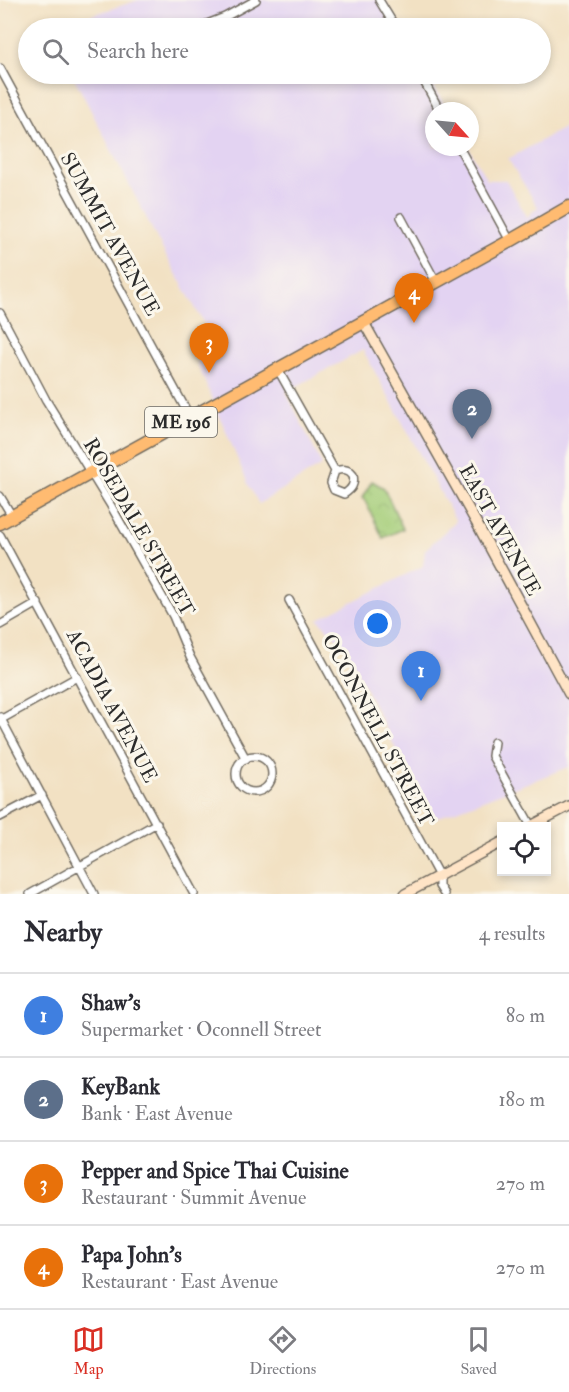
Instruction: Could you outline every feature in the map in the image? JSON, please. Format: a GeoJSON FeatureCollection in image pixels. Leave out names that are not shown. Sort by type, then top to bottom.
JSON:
{"type":"FeatureCollection","features":[{"type":"Feature","properties":{"kind":"highway","name":"ME 196"},"geometry":{"type":"LineString","coordinates":[[0,523],[569,207]]}},
{"type":"Feature","properties":{"kind":"main road","name":"EAST AVENUE"},"geometry":{"type":"LineString","coordinates":[[363,321],[569,694]]}},
{"type":"Feature","properties":{"kind":"main road"},"geometry":{"type":"LineString","coordinates":[[539,822],[569,806]]}},
{"type":"Feature","properties":{"kind":"main road"},"geometry":{"type":"LineString","coordinates":[[405,894],[497,844]]}},
{"type":"Feature","properties":{"kind":"street"},"geometry":{"type":"LineString","coordinates":[[222,18],[256,0]]}},
{"type":"Feature","properties":{"kind":"street"},"geometry":{"type":"LineString","coordinates":[[379,0],[390,18]]}},
{"type":"Feature","properties":{"kind":"street","name":"SUMMIT AVENUE"},"geometry":{"type":"LineString","coordinates":[[0,68],[189,417]]}},
{"type":"Feature","properties":{"kind":"street"},"geometry":{"type":"LineString","coordinates":[[425,84],[435,102]]}},
{"type":"Feature","properties":{"kind":"street"},"geometry":{"type":"LineString","coordinates":[[464,156],[510,241]]}},
{"type":"Feature","properties":{"kind":"street"},"geometry":{"type":"LineString","coordinates":[[401,217],[436,282]]}},
{"type":"Feature","properties":{"kind":"street","name":"ROSEDALE STREET"},"geometry":{"type":"LineString","coordinates":[[0,313],[58,420],[111,506],[173,616],[190,657],[246,759]]}},
{"type":"Feature","properties":{"kind":"street"},"geometry":{"type":"LineString","coordinates":[[277,368],[335,471]]}},
{"type":"Feature","properties":{"kind":"street"},"geometry":{"type":"LineString","coordinates":[[0,496],[12,516]]}},
{"type":"Feature","properties":{"kind":"street","name":"ACADIA AVENUE"},"geometry":{"type":"LineString","coordinates":[[0,535],[194,894]]}},
{"type":"Feature","properties":{"kind":"street","name":"OCONNELL STREET"},"geometry":{"type":"LineString","coordinates":[[289,600],[439,876],[439,886],[444,894]]}},
{"type":"Feature","properties":{"kind":"street"},"geometry":{"type":"LineString","coordinates":[[0,625],[38,603]]}},
{"type":"Feature","properties":{"kind":"street"},"geometry":{"type":"LineString","coordinates":[[77,677],[0,719],[94,894]]}},
{"type":"Feature","properties":{"kind":"street"},"geometry":{"type":"LineString","coordinates":[[494,742],[492,756],[529,822]]}},
{"type":"Feature","properties":{"kind":"street"},"geometry":{"type":"LineString","coordinates":[[257,757],[270,766],[272,772],[270,783],[261,791],[251,792],[238,782],[237,772],[241,762],[246,759],[257,757]]}},
{"type":"Feature","properties":{"kind":"street"},"geometry":{"type":"LineString","coordinates":[[0,817],[42,795]]}},
{"type":"Feature","properties":{"kind":"street"},"geometry":{"type":"LineString","coordinates":[[30,894],[157,823]]}},
{"type":"Feature","properties":{"kind":"shaded area"},"geometry":{"type":"Polygon","coordinates":[[[139,0],[385,0],[395,18],[82,18],[139,0]]]}},
{"type":"Feature","properties":{"kind":"shaded area"},"geometry":{"type":"Polygon","coordinates":[[[77,84],[433,84],[443,102],[425,102],[425,156],[473,156],[487,180],[506,180],[527,217],[538,207],[508,159],[569,125],[569,767],[431,820],[346,649],[318,619],[423,566],[425,550],[456,521],[363,350],[286,392],[322,465],[259,504],[249,486],[197,363],[217,347],[163,250],[77,84]]]}},
{"type":"Feature","properties":{"kind":"green space"},"geometry":{"type":"Polygon","coordinates":[[[372,481],[384,488],[403,529],[383,538],[362,498],[372,481]]]}},
{"type":"Feature","properties":{"kind":"place","name":"Papa John's"},"geometry":{"type":"Point","coordinates":[414,323]}},
{"type":"Feature","properties":{"kind":"place","name":"Pepper and Spice Thai Cuisine"},"geometry":{"type":"Point","coordinates":[209,373]}},
{"type":"Feature","properties":{"kind":"place","name":"KeyBank"},"geometry":{"type":"Point","coordinates":[472,439]}},
{"type":"Feature","properties":{"kind":"place","name":"Shaw's"},"geometry":{"type":"Point","coordinates":[421,701]}}]}
